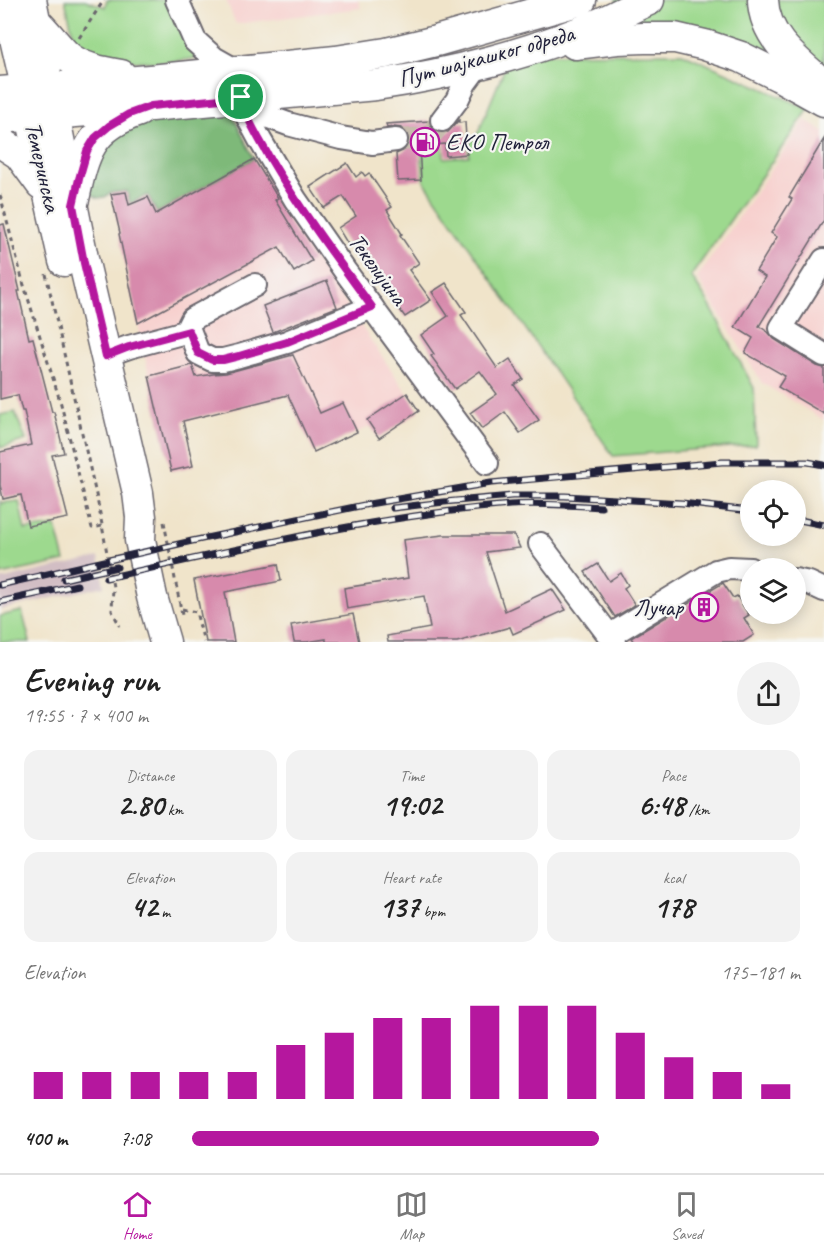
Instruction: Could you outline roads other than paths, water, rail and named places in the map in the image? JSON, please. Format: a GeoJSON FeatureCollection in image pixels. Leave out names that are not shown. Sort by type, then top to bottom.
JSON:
{"type":"FeatureCollection","features":[{"type":"Feature","properties":{"kind":"main road"},"geometry":{"type":"LineString","coordinates":[[0,37],[5,0]]}},
{"type":"Feature","properties":{"kind":"main road","name":"Темеринска"},"geometry":{"type":"LineString","coordinates":[[5,0],[61,200],[84,263],[138,493],[141,517],[140,540],[152,597],[168,622],[173,642]]}},
{"type":"Feature","properties":{"kind":"main road"},"geometry":{"type":"LineString","coordinates":[[515,19],[553,0]]}},
{"type":"Feature","properties":{"kind":"main road","name":"Пут шајкашког одреда"},"geometry":{"type":"LineString","coordinates":[[244,88],[336,61],[386,53],[436,41],[581,0]]}},
{"type":"Feature","properties":{"kind":"main road","name":"Пут шајкашког одреда"},"geometry":{"type":"LineString","coordinates":[[0,118],[32,100],[244,88],[376,85],[435,75],[539,46],[603,22],[649,0]]}},
{"type":"Feature","properties":{"kind":"main road"},"geometry":{"type":"LineString","coordinates":[[763,0],[772,33],[787,52],[824,85]]}},
{"type":"Feature","properties":{"kind":"main road"},"geometry":{"type":"LineString","coordinates":[[0,142],[19,154],[61,200],[79,179],[87,151],[95,138],[129,114],[151,93],[111,73],[89,68],[74,61],[67,56],[34,11]]}},
{"type":"Feature","properties":{"kind":"main road","name":"Темеринска"},"geometry":{"type":"LineString","coordinates":[[32,100],[34,11]]}},
{"type":"Feature","properties":{"kind":"main road"},"geometry":{"type":"LineString","coordinates":[[539,46],[588,44],[626,39],[675,38],[741,57],[824,101]]}},
{"type":"Feature","properties":{"kind":"main road","name":"Темеринска"},"geometry":{"type":"LineString","coordinates":[[61,200],[95,395],[129,523],[140,540]]}},
{"type":"Feature","properties":{"kind":"street"},"geometry":{"type":"LineString","coordinates":[[177,0],[195,41],[244,88],[266,116],[330,135],[372,143],[396,140]]}},
{"type":"Feature","properties":{"kind":"street"},"geometry":{"type":"LineString","coordinates":[[442,120],[479,64]]}},
{"type":"Feature","properties":{"kind":"street","name":"Текелијина"},"geometry":{"type":"LineString","coordinates":[[244,88],[245,112],[276,170],[339,262],[488,463]]}},
{"type":"Feature","properties":{"kind":"street"},"geometry":{"type":"LineString","coordinates":[[824,260],[781,328],[824,355]]}},
{"type":"Feature","properties":{"kind":"street"},"geometry":{"type":"LineString","coordinates":[[255,285],[192,319],[189,323],[189,331],[198,353],[212,360],[223,360],[287,342],[372,307]]}},
{"type":"Feature","properties":{"kind":"street"},"geometry":{"type":"LineString","coordinates":[[106,356],[129,347],[189,331]]}},
{"type":"Feature","properties":{"kind":"street"},"geometry":{"type":"LineString","coordinates":[[540,543],[611,639],[716,571],[740,569]]}},
{"type":"Feature","properties":{"kind":"street"},"geometry":{"type":"LineString","coordinates":[[806,582],[824,590]]}},
{"type":"Feature","properties":{"kind":"tunnel"},"geometry":{"type":"LineString","coordinates":[[396,140],[429,138],[442,120]]}},
{"type":"Feature","properties":{"kind":"railway"},"geometry":{"type":"LineString","coordinates":[[0,585],[192,541],[369,504],[491,483],[722,462],[808,462],[824,465]]}},
{"type":"Feature","properties":{"kind":"railway"},"geometry":{"type":"LineString","coordinates":[[393,508],[512,496],[565,496],[682,503],[740,510]]}},
{"type":"Feature","properties":{"kind":"railway"},"geometry":{"type":"LineString","coordinates":[[106,578],[257,545],[408,517],[510,505],[601,507]]}},
{"type":"Feature","properties":{"kind":"railway"},"geometry":{"type":"LineString","coordinates":[[806,521],[824,525]]}},
{"type":"Feature","properties":{"kind":"railway"},"geometry":{"type":"LineString","coordinates":[[64,579],[117,567]]}},
{"type":"Feature","properties":{"kind":"railway"},"geometry":{"type":"LineString","coordinates":[[0,602],[77,585]]}},
{"type":"Feature","properties":{"kind":"place","name":"ЕКО Петрол"},"geometry":{"type":"Point","coordinates":[425,142]}},
{"type":"Feature","properties":{"kind":"place","name":"Лучар"},"geometry":{"type":"Point","coordinates":[704,607]}}]}
